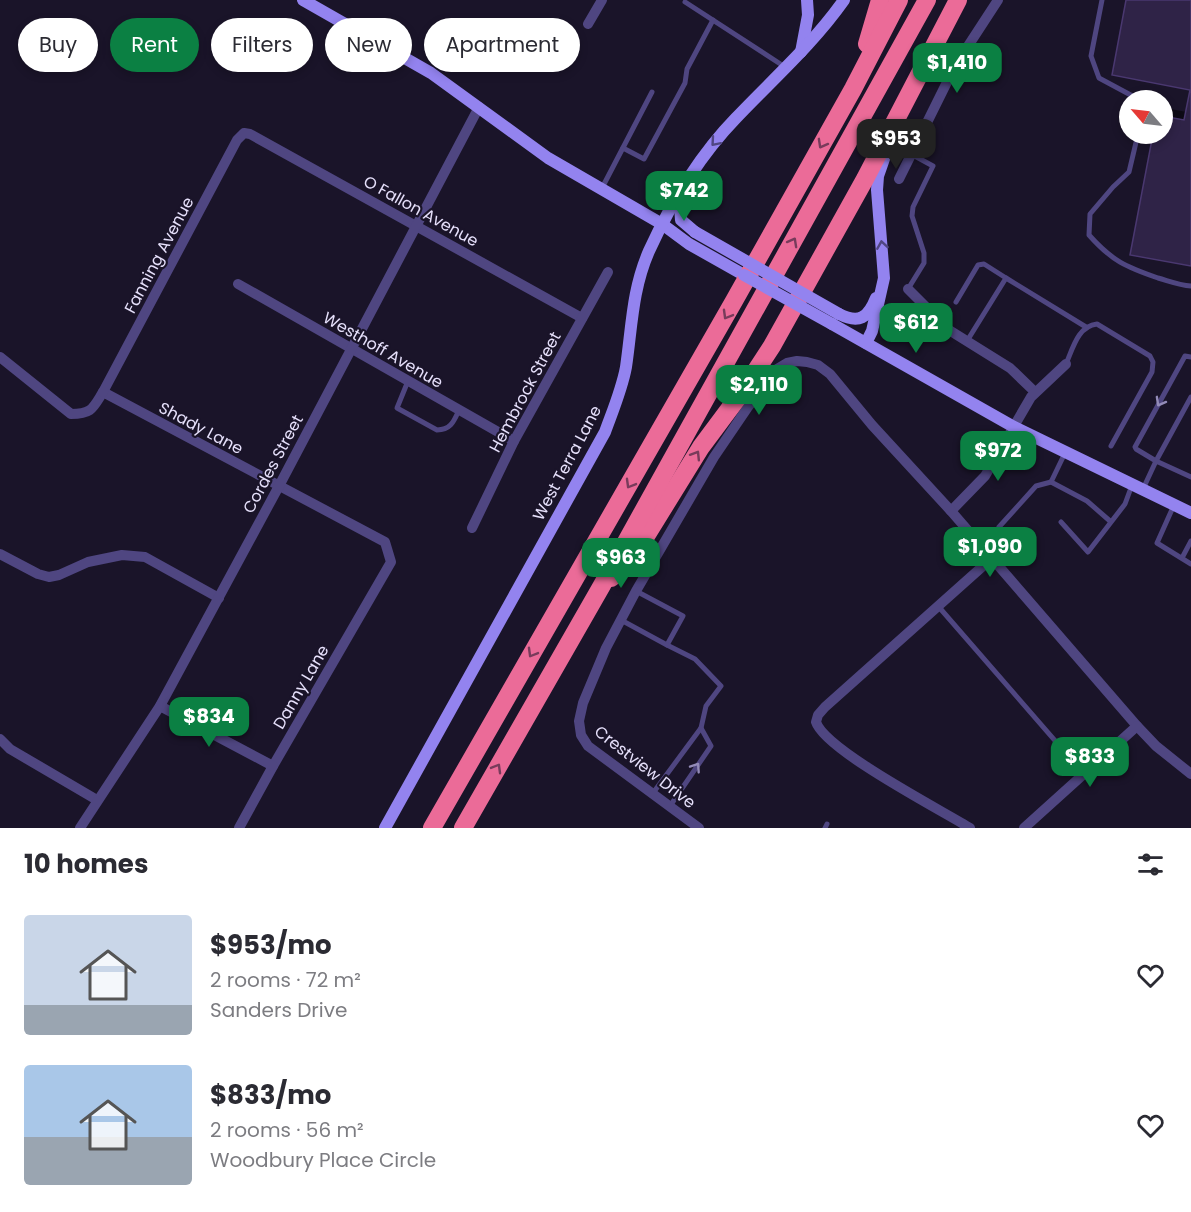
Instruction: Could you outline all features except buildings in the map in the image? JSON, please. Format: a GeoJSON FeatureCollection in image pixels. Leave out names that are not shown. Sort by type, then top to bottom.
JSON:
{"type":"FeatureCollection","features":[{"type":"Feature","properties":{"kind":"highway"},"geometry":{"type":"LineString","coordinates":[[853,89],[880,0]]}},
{"type":"Feature","properties":{"kind":"highway"},"geometry":{"type":"LineString","coordinates":[[432,828],[723,322],[853,89],[899,0]]}},
{"type":"Feature","properties":{"kind":"highway"},"geometry":{"type":"LineString","coordinates":[[463,828],[602,587],[927,0]]}},
{"type":"Feature","properties":{"kind":"highway"},"geometry":{"type":"LineString","coordinates":[[602,587],[630,561],[701,447],[742,392],[771,346],[866,179],[958,0]]}},
{"type":"Feature","properties":{"kind":"street"},"geometry":{"type":"LineString","coordinates":[[303,0],[431,73],[548,158],[601,190],[692,238],[835,319],[866,343],[1014,427],[1191,513]]}},
{"type":"Feature","properties":{"kind":"street"},"geometry":{"type":"LineString","coordinates":[[588,24],[602,0]]}},
{"type":"Feature","properties":{"kind":"street"},"geometry":{"type":"LineString","coordinates":[[800,54],[807,24],[807,0]]}},
{"type":"Feature","properties":{"kind":"street"},"geometry":{"type":"LineString","coordinates":[[866,343],[872,331],[884,278],[884,257],[877,210],[880,170],[967,0]]}},
{"type":"Feature","properties":{"kind":"street"},"geometry":{"type":"LineString","coordinates":[[899,179],[956,66],[998,0]]}},
{"type":"Feature","properties":{"kind":"street","name":"West Terra Lane"},"geometry":{"type":"LineString","coordinates":[[385,828],[605,432],[626,368],[637,285],[648,253],[662,224],[709,149],[822,30],[842,1]]}},
{"type":"Feature","properties":{"kind":"street","name":"Cordes Street"},"geometry":{"type":"LineString","coordinates":[[80,828],[160,706],[479,107]]}},
{"type":"Feature","properties":{"kind":"street","name":"O Fallon Avenue"},"geometry":{"type":"LineString","coordinates":[[244,133],[250,134],[582,318]]}},
{"type":"Feature","properties":{"kind":"street","name":"Fanning Avenue"},"geometry":{"type":"LineString","coordinates":[[104,393],[237,140],[244,133]]}},
{"type":"Feature","properties":{"kind":"street"},"geometry":{"type":"LineString","coordinates":[[684,187],[680,215],[692,238]]}},
{"type":"Feature","properties":{"kind":"street","name":"Hembrock Street"},"geometry":{"type":"LineString","coordinates":[[472,528],[514,441],[608,272]]}},
{"type":"Feature","properties":{"kind":"street"},"geometry":{"type":"LineString","coordinates":[[835,319],[858,320],[867,314],[884,278]]}},
{"type":"Feature","properties":{"kind":"street","name":"Westhoff Avenue"},"geometry":{"type":"LineString","coordinates":[[238,284],[514,441]]}},
{"type":"Feature","properties":{"kind":"street"},"geometry":{"type":"LineString","coordinates":[[908,289],[949,330],[1010,368],[1035,392]]}},
{"type":"Feature","properties":{"kind":"street"},"geometry":{"type":"LineString","coordinates":[[0,357],[71,414],[82,414],[92,410],[104,393]]}},
{"type":"Feature","properties":{"kind":"street","name":"Crestview Drive"},"geometry":{"type":"LineString","coordinates":[[699,828],[588,746],[581,735],[579,722],[583,703],[606,648],[636,591],[708,467],[748,407],[777,369],[787,363],[797,361],[818,365],[830,374],[872,425],[951,511]]}},
{"type":"Feature","properties":{"kind":"street"},"geometry":{"type":"LineString","coordinates":[[1066,364],[1035,392],[985,476],[951,511],[1137,726],[1156,746],[1191,774]]}},
{"type":"Feature","properties":{"kind":"street","name":"Shady Lane"},"geometry":{"type":"LineString","coordinates":[[104,393],[384,542],[391,562]]}},
{"type":"Feature","properties":{"kind":"street"},"geometry":{"type":"LineString","coordinates":[[0,554],[38,574],[49,577],[88,562],[122,555],[145,557],[219,598]]}},
{"type":"Feature","properties":{"kind":"street"},"geometry":{"type":"LineString","coordinates":[[970,828],[854,758],[823,734],[816,722],[825,707],[992,558]]}},
{"type":"Feature","properties":{"kind":"street","name":"Danny Lane"},"geometry":{"type":"LineString","coordinates":[[239,828],[391,562]]}},
{"type":"Feature","properties":{"kind":"street"},"geometry":{"type":"LineString","coordinates":[[160,706],[273,766]]}},
{"type":"Feature","properties":{"kind":"street"},"geometry":{"type":"LineString","coordinates":[[1024,828],[1137,726]]}},
{"type":"Feature","properties":{"kind":"street"},"geometry":{"type":"LineString","coordinates":[[0,739],[9,749],[97,800]]}},
{"type":"Feature","properties":{"kind":"lane"},"geometry":{"type":"LineString","coordinates":[[1102,0],[1091,56],[1099,78],[1121,90]]}},
{"type":"Feature","properties":{"kind":"lane"},"geometry":{"type":"LineString","coordinates":[[685,2],[786,68]]}},
{"type":"Feature","properties":{"kind":"lane"},"geometry":{"type":"LineString","coordinates":[[623,148],[644,159],[684,83],[687,69],[713,20]]}},
{"type":"Feature","properties":{"kind":"lane"},"geometry":{"type":"LineString","coordinates":[[601,190],[652,92]]}},
{"type":"Feature","properties":{"kind":"lane"},"geometry":{"type":"LineString","coordinates":[[1136,144],[1129,172],[1090,214],[1089,235],[1104,252],[1125,266],[1180,285],[1191,286]]}},
{"type":"Feature","properties":{"kind":"lane"},"geometry":{"type":"LineString","coordinates":[[908,289],[924,263],[924,253],[912,216],[913,207],[933,166],[911,154]]}},
{"type":"Feature","properties":{"kind":"lane"},"geometry":{"type":"LineString","coordinates":[[956,302],[978,265],[984,264],[1086,327]]}},
{"type":"Feature","properties":{"kind":"lane"},"geometry":{"type":"LineString","coordinates":[[967,341],[1006,278]]}},
{"type":"Feature","properties":{"kind":"lane"},"geometry":{"type":"LineString","coordinates":[[1066,364],[1078,336],[1086,327],[1097,324],[1149,356],[1153,362],[1152,372],[1111,446]]}},
{"type":"Feature","properties":{"kind":"lane"},"geometry":{"type":"LineString","coordinates":[[1191,357],[1185,356],[1136,447],[1156,461],[1191,477]]}},
{"type":"Feature","properties":{"kind":"lane"},"geometry":{"type":"LineString","coordinates":[[408,381],[397,408],[437,430],[444,430],[452,425],[459,410]]}},
{"type":"Feature","properties":{"kind":"lane"},"geometry":{"type":"LineString","coordinates":[[1061,522],[1088,552],[1092,549],[1110,521],[1156,461],[1191,397]]}},
{"type":"Feature","properties":{"kind":"lane"},"geometry":{"type":"LineString","coordinates":[[1052,482],[1065,453]]}},
{"type":"Feature","properties":{"kind":"lane"},"geometry":{"type":"LineString","coordinates":[[999,527],[1036,486],[1052,482],[1087,501],[1110,521]]}},
{"type":"Feature","properties":{"kind":"lane"},"geometry":{"type":"LineString","coordinates":[[1174,505],[1157,543],[1191,564]]}},
{"type":"Feature","properties":{"kind":"lane"},"geometry":{"type":"LineString","coordinates":[[1182,558],[1191,541]]}},
{"type":"Feature","properties":{"kind":"lane"},"geometry":{"type":"LineString","coordinates":[[636,591],[682,616],[667,645]]}},
{"type":"Feature","properties":{"kind":"lane"},"geometry":{"type":"LineString","coordinates":[[938,606],[1084,774]]}},
{"type":"Feature","properties":{"kind":"lane"},"geometry":{"type":"LineString","coordinates":[[621,620],[695,659],[721,687],[706,706],[701,728],[653,794]]}},
{"type":"Feature","properties":{"kind":"lane"},"geometry":{"type":"LineString","coordinates":[[670,806],[711,746],[701,728]]}}]}
